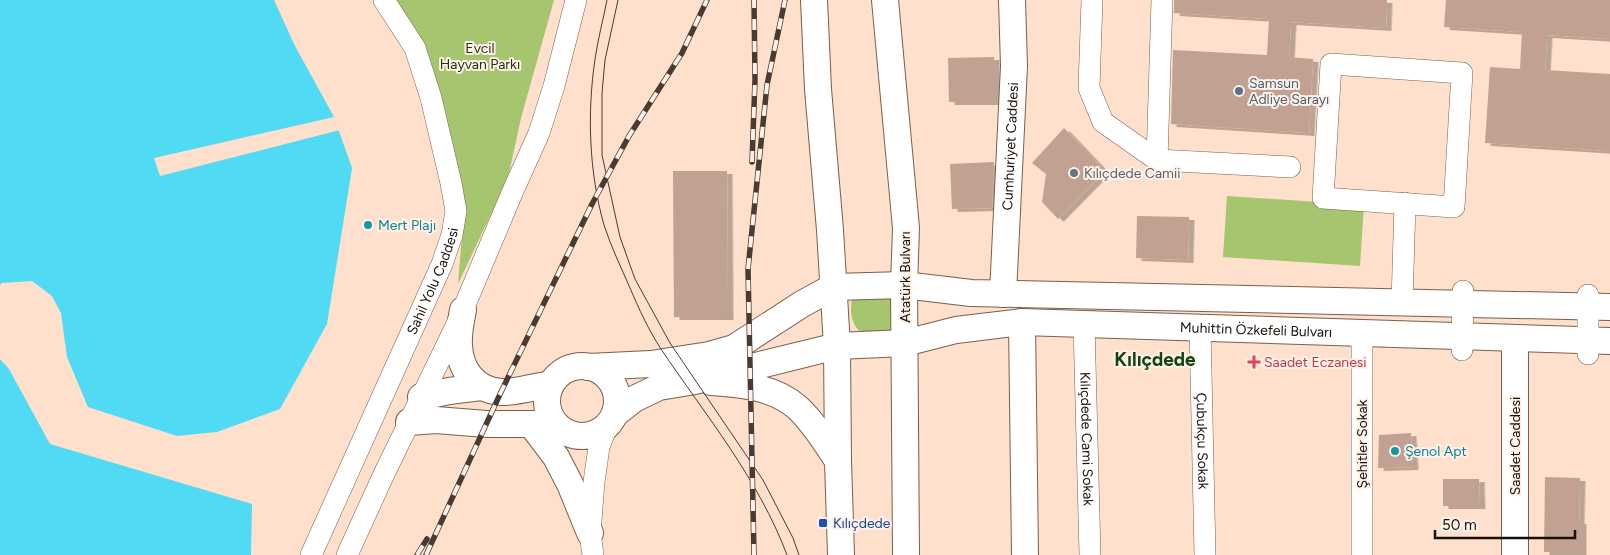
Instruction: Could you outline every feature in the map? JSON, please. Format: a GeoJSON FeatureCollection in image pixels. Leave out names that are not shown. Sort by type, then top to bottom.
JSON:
{"type":"FeatureCollection","features":[{"type":"Feature","properties":{"kind":"main road"},"geometry":{"type":"LineString","coordinates":[[814,0],[818,89],[830,230],[837,346],[841,555]]}},
{"type":"Feature","properties":{"kind":"main road","name":"Atatürk Bulvarı"},"geometry":{"type":"LineString","coordinates":[[885,0],[906,228],[904,285],[906,555]]}},
{"type":"Feature","properties":{"kind":"main road","name":"Cumhuriyet Caddesi"},"geometry":{"type":"LineString","coordinates":[[1003,294],[1014,66],[1012,0]]}},
{"type":"Feature","properties":{"kind":"main road","name":"Muhittin Özkefeli Bulvarı"},"geometry":{"type":"LineString","coordinates":[[833,287],[904,285],[971,293],[1003,294],[1402,302],[1463,297],[1595,303]]}},
{"type":"Feature","properties":{"kind":"main road"},"geometry":{"type":"LineString","coordinates":[[543,424],[550,418],[547,407],[547,395],[551,384],[568,369],[577,366],[651,364],[709,355],[734,348],[802,304],[833,287]]}},
{"type":"Feature","properties":{"kind":"main road"},"geometry":{"type":"LineString","coordinates":[[463,310],[459,344],[462,361],[468,376],[481,386],[501,392],[551,384]]}},
{"type":"Feature","properties":{"kind":"main road"},"geometry":{"type":"LineString","coordinates":[[1022,322],[1025,555]]}},
{"type":"Feature","properties":{"kind":"main road","name":"Muhittin Özkefeli Bulvarı"},"geometry":{"type":"LineString","coordinates":[[695,381],[837,346],[905,342],[956,330],[1022,322],[1362,333],[1462,343],[1515,338],[1595,345]]}},
{"type":"Feature","properties":{"kind":"main road","name":"Saadet Caddesi"},"geometry":{"type":"LineString","coordinates":[[1515,338],[1516,555]]}},
{"type":"Feature","properties":{"kind":"main road"},"geometry":{"type":"LineString","coordinates":[[588,366],[606,376],[616,393],[617,404],[611,420]]}},
{"type":"Feature","properties":{"kind":"main road"},"geometry":{"type":"LineString","coordinates":[[409,422],[436,420],[486,424],[543,424],[578,436],[590,436],[601,431],[634,399],[659,387],[695,381],[735,383],[774,392],[798,408],[815,427],[838,461]]}},
{"type":"Feature","properties":{"kind":"main road"},"geometry":{"type":"LineString","coordinates":[[421,397],[481,386]]}},
{"type":"Feature","properties":{"kind":"main road"},"geometry":{"type":"LineString","coordinates":[[543,424],[556,457],[570,484],[592,544]]}},
{"type":"Feature","properties":{"kind":"street","name":"Sahil Yolu Caddesi"},"geometry":{"type":"LineString","coordinates":[[311,555],[442,264],[452,235],[456,211],[431,98],[415,48],[384,0]]}},
{"type":"Feature","properties":{"kind":"street"},"geometry":{"type":"LineString","coordinates":[[347,555],[463,310],[539,133],[576,0]]}},
{"type":"Feature","properties":{"kind":"street"},"geometry":{"type":"LineString","coordinates":[[1092,0],[1090,88],[1103,122],[1157,160],[1290,167]]}},
{"type":"Feature","properties":{"kind":"street"},"geometry":{"type":"LineString","coordinates":[[1157,160],[1162,0]]}},
{"type":"Feature","properties":{"kind":"street"},"geometry":{"type":"LineString","coordinates":[[1331,64],[1462,73],[1454,207],[1405,204],[1323,198],[1331,64]]}},
{"type":"Feature","properties":{"kind":"street"},"geometry":{"type":"LineString","coordinates":[[1402,302],[1405,204]]}},
{"type":"Feature","properties":{"kind":"street"},"geometry":{"type":"LineString","coordinates":[[1462,343],[1463,297]]}},
{"type":"Feature","properties":{"kind":"street"},"geometry":{"type":"LineString","coordinates":[[1595,303],[1595,345]]}},
{"type":"Feature","properties":{"kind":"street","name":"Kılıçdede Cami Sokak"},"geometry":{"type":"LineString","coordinates":[[1084,324],[1090,555]]}},
{"type":"Feature","properties":{"kind":"street","name":"Çubukçu Sokak"},"geometry":{"type":"LineString","coordinates":[[1200,328],[1205,555]]}},
{"type":"Feature","properties":{"kind":"street","name":"Şehitler Sokak"},"geometry":{"type":"LineString","coordinates":[[1362,333],[1362,555]]}},
{"type":"Feature","properties":{"kind":"street"},"geometry":{"type":"LineString","coordinates":[[592,544],[594,482],[599,447],[611,420]]}},
{"type":"Feature","properties":{"kind":"green space","name":"Evcil Hayvan Parkı"},"geometry":{"type":"Polygon","coordinates":[[[386,0],[554,0],[521,118],[508,178],[458,284],[462,235],[444,134],[386,0]]]}},
{"type":"Feature","properties":{"kind":"green space"},"geometry":{"type":"Polygon","coordinates":[[[1227,196],[1364,205],[1360,266],[1223,257],[1227,196]]]}},
{"type":"Feature","properties":{"kind":"green space"},"geometry":{"type":"Polygon","coordinates":[[[896,292],[893,331],[869,335],[863,333],[855,326],[851,310],[852,299],[896,292]]]}},
{"type":"Feature","properties":{"kind":"water"},"geometry":{"type":"Polygon","coordinates":[[[0,0],[274,0],[295,46],[334,117],[352,168],[327,324],[280,409],[217,432],[177,436],[88,407],[67,357],[61,313],[52,296],[32,281],[2,283],[0,285],[0,0]]]}},
{"type":"Feature","properties":{"kind":"water"},"geometry":{"type":"Polygon","coordinates":[[[0,359],[9,369],[50,444],[252,504],[251,555],[0,555],[0,359]]]}},
{"type":"Feature","properties":{"kind":"pier"},"geometry":{"type":"Polygon","coordinates":[[[334,117],[340,130],[160,176],[154,158],[334,117]]]}},
{"type":"Feature","properties":{"kind":"building","name":"Samsun Adliye Sarayı"},"geometry":{"type":"Polygon","coordinates":[[[1174,0],[1387,0],[1386,28],[1291,22],[1289,57],[1313,59],[1309,133],[1171,124],[1173,50],[1267,55],[1269,19],[1174,13],[1174,0]]]}},
{"type":"Feature","properties":{"kind":"building"},"geometry":{"type":"Polygon","coordinates":[[[1446,0],[1610,0],[1610,39],[1547,35],[1545,70],[1610,74],[1610,151],[1485,143],[1490,67],[1520,69],[1522,32],[1444,27],[1446,0]]]}},
{"type":"Feature","properties":{"kind":"building"},"geometry":{"type":"Polygon","coordinates":[[[994,57],[994,102],[949,102],[948,58],[994,57]]]}},
{"type":"Feature","properties":{"kind":"building","name":"Kılıçdede Camii"},"geometry":{"type":"Polygon","coordinates":[[[1064,128],[1105,171],[1058,219],[1042,202],[1046,174],[1032,163],[1064,128]]]}},
{"type":"Feature","properties":{"kind":"building"},"geometry":{"type":"Polygon","coordinates":[[[994,162],[992,208],[952,209],[950,164],[994,162]]]}},
{"type":"Feature","properties":{"kind":"building"},"geometry":{"type":"Polygon","coordinates":[[[673,171],[727,171],[728,317],[674,317],[673,171]]]}},
{"type":"Feature","properties":{"kind":"building"},"geometry":{"type":"Polygon","coordinates":[[[1137,216],[1189,217],[1188,260],[1136,258],[1137,216]]]}},
{"type":"Feature","properties":{"kind":"building","name":"Şenol Apt"},"geometry":{"type":"Polygon","coordinates":[[[1411,433],[1413,467],[1378,468],[1379,435],[1411,433]]]}},
{"type":"Feature","properties":{"kind":"building"},"geometry":{"type":"Polygon","coordinates":[[[1545,477],[1580,478],[1579,521],[1581,521],[1581,552],[1544,552],[1545,477]]]}},
{"type":"Feature","properties":{"kind":"building"},"geometry":{"type":"Polygon","coordinates":[[[1443,479],[1479,479],[1480,506],[1443,506],[1443,479]]]}},
{"type":"Feature","properties":{"kind":"tram line"},"geometry":{"type":"LineString","coordinates":[[607,0],[592,80],[590,122],[592,164],[604,225],[633,296],[652,334],[746,474],[775,527],[787,555]]}},
{"type":"Feature","properties":{"kind":"tram line"},"geometry":{"type":"LineString","coordinates":[[618,0],[605,60],[602,93],[602,155],[620,237],[635,279],[670,343],[763,480],[793,538],[799,555]]}},
{"type":"Feature","properties":{"kind":"railway"},"geometry":{"type":"LineString","coordinates":[[426,555],[501,392],[592,204],[629,136],[682,53],[707,0]]}},
{"type":"Feature","properties":{"kind":"railway"},"geometry":{"type":"LineString","coordinates":[[752,162],[755,80],[754,0]]}},
{"type":"Feature","properties":{"kind":"railway"},"geometry":{"type":"LineString","coordinates":[[754,555],[748,269],[767,85],[785,0]]}},
{"type":"Feature","properties":{"kind":"railway"},"geometry":{"type":"LineString","coordinates":[[417,555],[427,539]]}},
{"type":"Feature","properties":{"kind":"place","name":"Samsun Adliye Sarayı"},"geometry":{"type":"Point","coordinates":[1239,91]}},
{"type":"Feature","properties":{"kind":"place","name":"Kılıçdede Camii"},"geometry":{"type":"Point","coordinates":[1074,173]}},
{"type":"Feature","properties":{"kind":"place","name":"Mert Plajı"},"geometry":{"type":"Point","coordinates":[368,225]}},
{"type":"Feature","properties":{"kind":"place","name":"Saadet Eczanesi"},"geometry":{"type":"Point","coordinates":[1254,362]}},
{"type":"Feature","properties":{"kind":"place","name":"Şenol Apt"},"geometry":{"type":"Point","coordinates":[1395,451]}},
{"type":"Feature","properties":{"kind":"place","name":"Kılıçdede"},"geometry":{"type":"Point","coordinates":[823,523]}},
{"type":"Feature","properties":{"kind":"district","name":"Kılıçdede"},"geometry":{"type":"Point","coordinates":[1155,359]}}]}
